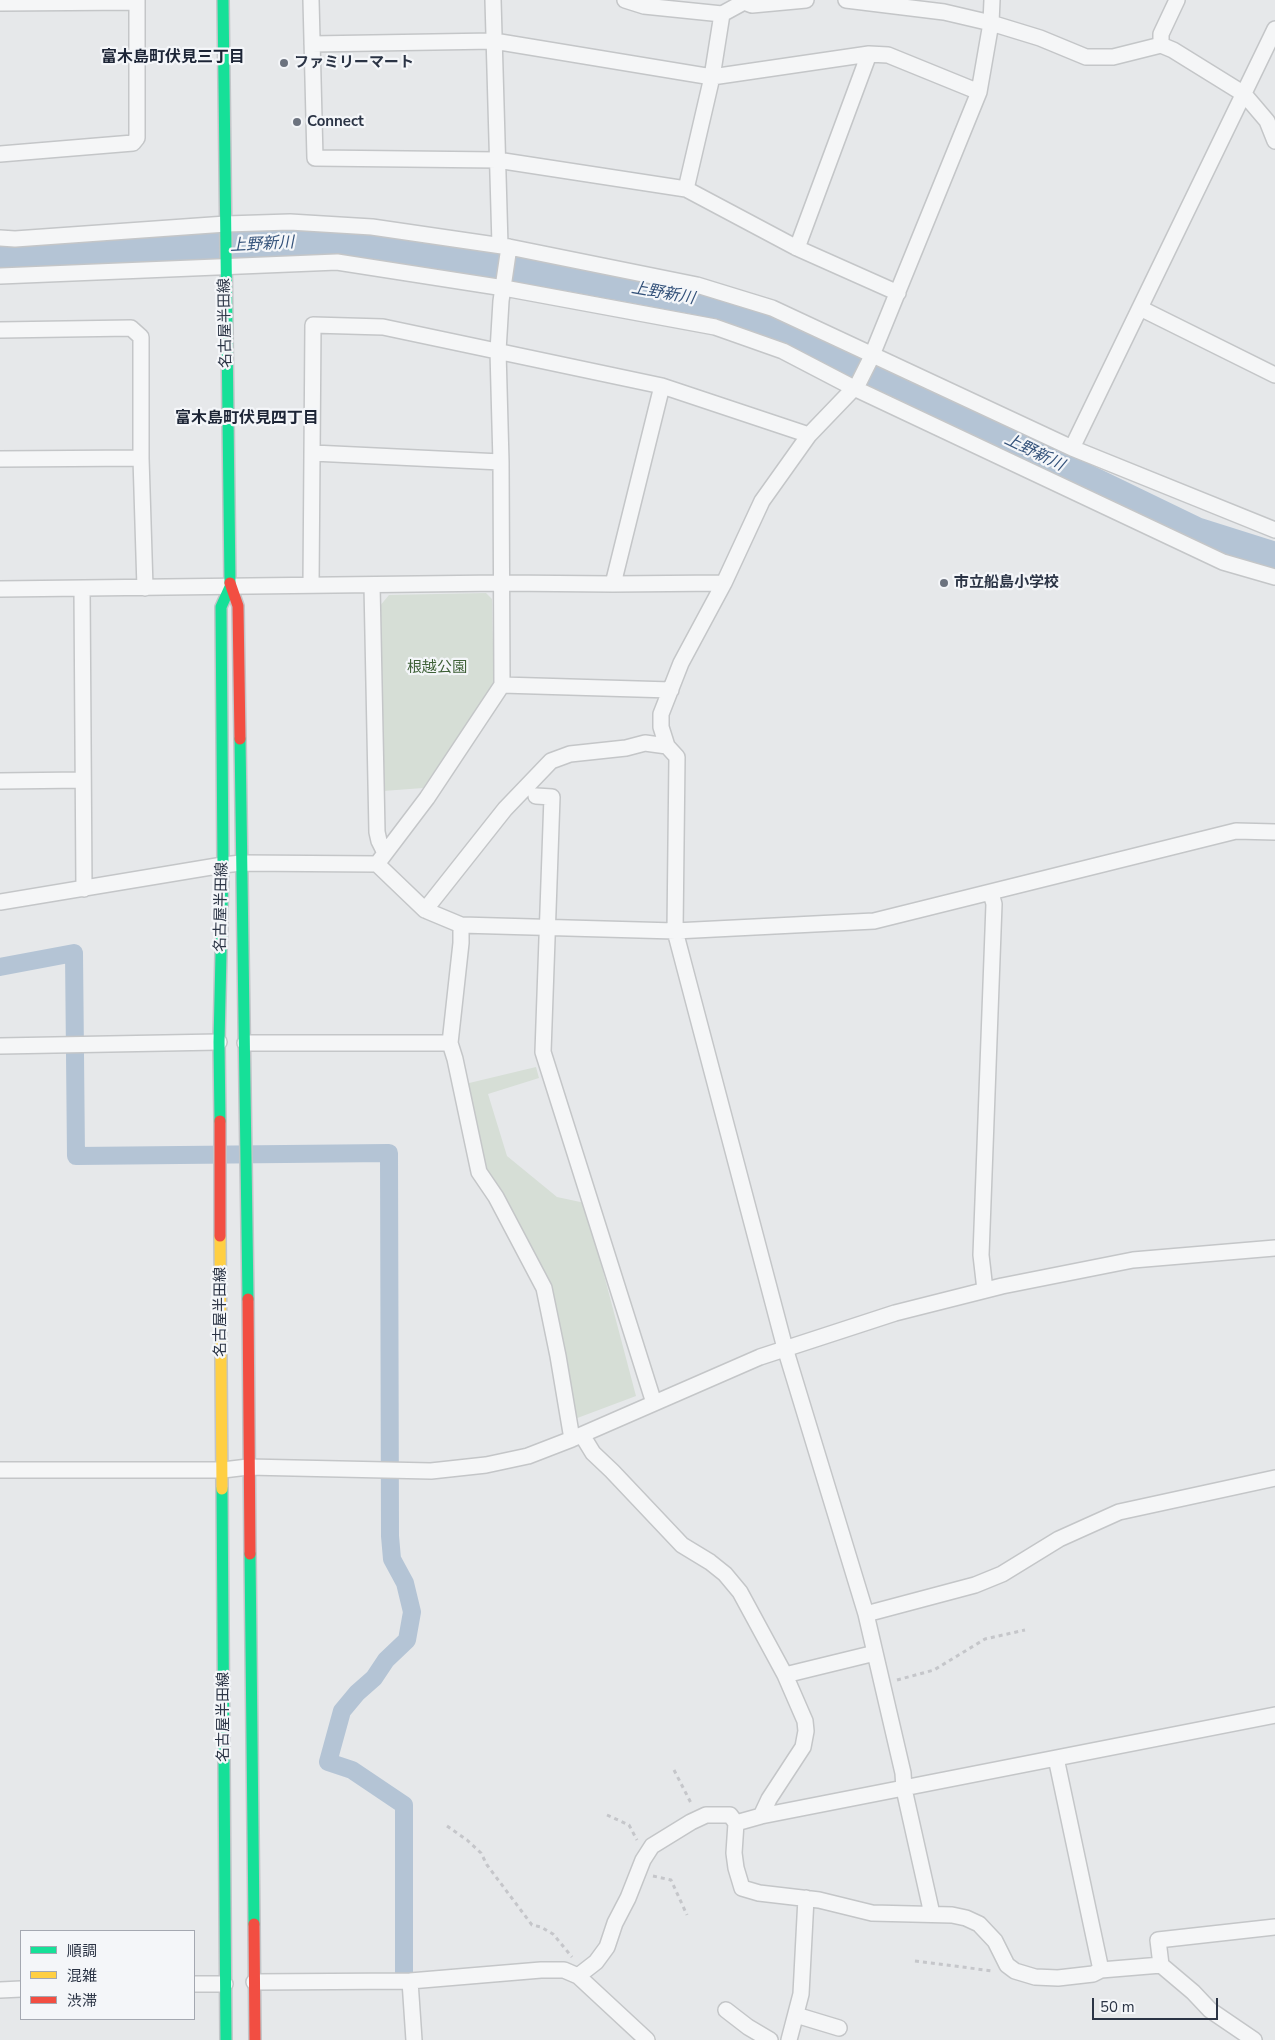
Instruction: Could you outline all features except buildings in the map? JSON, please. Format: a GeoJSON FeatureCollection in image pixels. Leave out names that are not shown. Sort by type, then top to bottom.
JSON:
{"type":"FeatureCollection","features":[{"type":"Feature","properties":{"kind":"main road","name":"名古屋半田線"},"geometry":{"type":"LineString","coordinates":[[223,0],[230,587],[238,606],[245,1042],[254,2040]]}},
{"type":"Feature","properties":{"kind":"main road","name":"名古屋半田線"},"geometry":{"type":"LineString","coordinates":[[226,2040],[219,1042],[223,865],[221,606],[230,587]]}},
{"type":"Feature","properties":{"kind":"street"},"geometry":{"type":"LineString","coordinates":[[311,0],[315,158],[497,160],[686,189],[797,248],[898,293]]}},
{"type":"Feature","properties":{"kind":"street"},"geometry":{"type":"LineString","coordinates":[[381,858],[427,798],[502,685],[501,462],[498,351],[506,250],[497,160],[493,0]]}},
{"type":"Feature","properties":{"kind":"street"},"geometry":{"type":"LineString","coordinates":[[624,0],[653,7],[722,14],[744,1],[752,5],[806,0]]}},
{"type":"Feature","properties":{"kind":"street"},"geometry":{"type":"LineString","coordinates":[[846,0],[944,12],[991,23],[1040,38],[1086,57],[1113,57],[1162,45],[1244,94],[1271,118],[1275,141]]}},
{"type":"Feature","properties":{"kind":"street"},"geometry":{"type":"LineString","coordinates":[[932,1914],[904,1789],[903,1773],[866,1614],[785,1348],[675,931],[677,757],[667,746],[661,728],[661,714],[680,664],[724,583],[762,501],[809,435],[856,386],[871,357],[979,92],[991,23],[992,0]]}},
{"type":"Feature","properties":{"kind":"street"},"geometry":{"type":"LineString","coordinates":[[1162,45],[1161,34],[1177,0]]}},
{"type":"Feature","properties":{"kind":"street"},"geometry":{"type":"LineString","coordinates":[[0,3],[137,1],[137,138],[133,143],[0,154]]}},
{"type":"Feature","properties":{"kind":"street"},"geometry":{"type":"LineString","coordinates":[[686,189],[712,77],[722,14]]}},
{"type":"Feature","properties":{"kind":"street"},"geometry":{"type":"LineString","coordinates":[[1072,448],[1275,30]]}},
{"type":"Feature","properties":{"kind":"street"},"geometry":{"type":"LineString","coordinates":[[312,44],[494,41],[712,77],[869,54],[888,55],[979,92]]}},
{"type":"Feature","properties":{"kind":"street"},"geometry":{"type":"LineString","coordinates":[[797,248],[869,54]]}},
{"type":"Feature","properties":{"kind":"street"},"geometry":{"type":"LineString","coordinates":[[0,238],[15,240],[226,228],[290,222],[372,227],[697,285],[772,308],[871,357],[1072,448],[1275,530]]}},
{"type":"Feature","properties":{"kind":"street"},"geometry":{"type":"LineString","coordinates":[[0,276],[226,262],[337,262],[504,288],[715,327],[783,352],[1223,562],[1275,577]]}},
{"type":"Feature","properties":{"kind":"street"},"geometry":{"type":"LineString","coordinates":[[1140,308],[1275,375]]}},
{"type":"Feature","properties":{"kind":"street"},"geometry":{"type":"LineString","coordinates":[[312,584],[313,325],[384,327],[662,386],[809,435]]}},
{"type":"Feature","properties":{"kind":"street"},"geometry":{"type":"LineString","coordinates":[[0,330],[130,328],[141,336],[141,458],[146,588]]}},
{"type":"Feature","properties":{"kind":"street"},"geometry":{"type":"LineString","coordinates":[[613,584],[662,386]]}},
{"type":"Feature","properties":{"kind":"street"},"geometry":{"type":"LineString","coordinates":[[313,453],[501,462]]}},
{"type":"Feature","properties":{"kind":"street"},"geometry":{"type":"LineString","coordinates":[[0,459],[141,458]]}},
{"type":"Feature","properties":{"kind":"street"},"geometry":{"type":"LineString","coordinates":[[0,589],[230,587],[312,584],[724,583]]}},
{"type":"Feature","properties":{"kind":"street"},"geometry":{"type":"LineString","coordinates":[[372,584],[377,832],[381,858],[425,910],[461,925],[675,931],[874,921],[1236,831],[1275,832]]}},
{"type":"Feature","properties":{"kind":"street"},"geometry":{"type":"LineString","coordinates":[[82,589],[84,889]]}},
{"type":"Feature","properties":{"kind":"street"},"geometry":{"type":"LineString","coordinates":[[502,685],[671,690]]}},
{"type":"Feature","properties":{"kind":"street"},"geometry":{"type":"LineString","coordinates":[[425,910],[504,809],[551,761],[570,754],[626,748],[644,743],[667,746]]}},
{"type":"Feature","properties":{"kind":"street"},"geometry":{"type":"LineString","coordinates":[[0,781],[83,780]]}},
{"type":"Feature","properties":{"kind":"street"},"geometry":{"type":"LineString","coordinates":[[536,796],[552,797],[543,1052],[654,1403]]}},
{"type":"Feature","properties":{"kind":"street"},"geometry":{"type":"LineString","coordinates":[[0,902],[223,865],[381,858]]}},
{"type":"Feature","properties":{"kind":"street"},"geometry":{"type":"LineString","coordinates":[[985,1290],[981,1255],[994,904],[991,893]]}},
{"type":"Feature","properties":{"kind":"street"},"geometry":{"type":"LineString","coordinates":[[461,925],[461,943],[450,1043],[456,1059],[479,1172],[496,1197],[544,1288],[577,1437],[682,1545],[710,1562],[725,1574],[740,1592],[785,1675],[805,1721],[806,1731],[802,1747],[761,1816]]}},
{"type":"Feature","properties":{"kind":"street"},"geometry":{"type":"LineString","coordinates":[[0,1046],[219,1042]]}},
{"type":"Feature","properties":{"kind":"street"},"geometry":{"type":"LineString","coordinates":[[245,1042],[450,1043]]}},
{"type":"Feature","properties":{"kind":"street"},"geometry":{"type":"LineString","coordinates":[[0,1470],[223,1470],[248,1467],[440,1470],[486,1465],[520,1458],[577,1437],[785,1348],[895,1313],[985,1290],[1133,1260],[1275,1248]]}},
{"type":"Feature","properties":{"kind":"street"},"geometry":{"type":"LineString","coordinates":[[866,1614],[975,1585],[1002,1574],[1059,1539],[1119,1512],[1275,1478]]}},
{"type":"Feature","properties":{"kind":"street"},"geometry":{"type":"LineString","coordinates":[[785,1675],[875,1653]]}},
{"type":"Feature","properties":{"kind":"street"},"geometry":{"type":"LineString","coordinates":[[736,1823],[761,1816],[1275,1715]]}},
{"type":"Feature","properties":{"kind":"street"},"geometry":{"type":"LineString","coordinates":[[1056,1758],[1101,1970]]}},
{"type":"Feature","properties":{"kind":"street"},"geometry":{"type":"LineString","coordinates":[[580,1974],[596,1962],[607,1947],[615,1923],[647,1852],[652,1846],[700,1817],[730,1816],[736,1823],[734,1853],[742,1888],[759,1893],[820,1900],[872,1913],[952,1915],[966,1918],[979,1924],[996,1941],[1007,1965],[1015,1971],[1035,1977],[1058,1978],[1093,1974],[1101,1970],[1161,1965]]}},
{"type":"Feature","properties":{"kind":"street"},"geometry":{"type":"LineString","coordinates":[[789,2040],[801,1994],[806,1898]]}},
{"type":"Feature","properties":{"kind":"street"},"geometry":{"type":"LineString","coordinates":[[1254,2040],[1210,2010],[1193,1992],[1161,1965],[1158,1940],[1275,1927]]}},
{"type":"Feature","properties":{"kind":"street"},"geometry":{"type":"LineString","coordinates":[[254,1982],[410,1981],[541,1970],[564,1970],[580,1974],[647,2040]]}},
{"type":"Feature","properties":{"kind":"street"},"geometry":{"type":"LineString","coordinates":[[410,1981],[414,2040]]}},
{"type":"Feature","properties":{"kind":"street"},"geometry":{"type":"LineString","coordinates":[[195,1984],[225,1984]]}},
{"type":"Feature","properties":{"kind":"street"},"geometry":{"type":"LineString","coordinates":[[0,1990],[20,1989]]}},
{"type":"Feature","properties":{"kind":"street"},"geometry":{"type":"LineString","coordinates":[[726,2010],[748,2027],[770,2040]]}},
{"type":"Feature","properties":{"kind":"street"},"geometry":{"type":"LineString","coordinates":[[796,2016],[839,2028]]}},
{"type":"Feature","properties":{"kind":"path"},"geometry":{"type":"LineString","coordinates":[[882,1683],[934,1670],[985,1639],[1025,1630]]}},
{"type":"Feature","properties":{"kind":"path"},"geometry":{"type":"LineString","coordinates":[[674,1770],[687,1798],[700,1817]]}},
{"type":"Feature","properties":{"kind":"path"},"geometry":{"type":"LineString","coordinates":[[607,1815],[629,1825],[642,1850],[647,1852]]}},
{"type":"Feature","properties":{"kind":"path"},"geometry":{"type":"LineString","coordinates":[[447,1826],[481,1853],[487,1865],[532,1925],[541,1927],[553,1934],[580,1974]]}},
{"type":"Feature","properties":{"kind":"path"},"geometry":{"type":"LineString","coordinates":[[638,1872],[671,1880],[687,1915]]}},
{"type":"Feature","properties":{"kind":"path"},"geometry":{"type":"LineString","coordinates":[[915,1961],[986,1971],[1005,1971],[1007,1965]]}},
{"type":"Feature","properties":{"kind":"green space","name":"根越公園"},"geometry":{"type":"Polygon","coordinates":[[[486,593],[492,599],[494,685],[423,788],[383,791],[379,607],[389,595],[486,593]]]}},
{"type":"Feature","properties":{"kind":"green space"},"geometry":{"type":"Polygon","coordinates":[[[536,1067],[539,1078],[488,1094],[507,1156],[557,1197],[585,1203],[636,1396],[572,1420],[549,1287],[483,1166],[465,1084],[536,1067]]]}},
{"type":"Feature","properties":{"kind":"waterway","name":"上野新川"},"geometry":{"type":"LineString","coordinates":[[0,259],[244,244],[316,242],[410,251],[573,277],[703,301],[757,321],[1196,532],[1275,557]]}},
{"type":"Feature","properties":{"kind":"waterway"},"geometry":{"type":"LineString","coordinates":[[0,967],[74,953],[76,1156],[389,1153],[390,1536],[392,1559],[405,1583],[412,1612],[407,1640],[386,1660],[374,1678],[357,1693],[342,1711],[328,1762],[352,1770],[404,1805],[404,1972]]}},
{"type":"Feature","properties":{"kind":"traffic: fast"},"geometry":{"type":"LineString","coordinates":[[223,0],[230,583]]}},
{"type":"Feature","properties":{"kind":"traffic: fast"},"geometry":{"type":"LineString","coordinates":[[220,1121],[219,1042],[223,865],[221,607],[230,587]]}},
{"type":"Feature","properties":{"kind":"traffic: fast"},"geometry":{"type":"LineString","coordinates":[[240,739],[248,1299]]}},
{"type":"Feature","properties":{"kind":"traffic: fast"},"geometry":{"type":"LineString","coordinates":[[222,1489],[226,2040]]}},
{"type":"Feature","properties":{"kind":"traffic: fast"},"geometry":{"type":"LineString","coordinates":[[250,1554],[254,1924]]}},
{"type":"Feature","properties":{"kind":"traffic: slow"},"geometry":{"type":"LineString","coordinates":[[220,1236],[222,1489]]}},
{"type":"Feature","properties":{"kind":"traffic: jam"},"geometry":{"type":"LineString","coordinates":[[230,583],[238,606],[240,739]]}},
{"type":"Feature","properties":{"kind":"traffic: jam"},"geometry":{"type":"LineString","coordinates":[[220,1121],[220,1236]]}},
{"type":"Feature","properties":{"kind":"traffic: jam"},"geometry":{"type":"LineString","coordinates":[[248,1299],[250,1554]]}},
{"type":"Feature","properties":{"kind":"traffic: jam"},"geometry":{"type":"LineString","coordinates":[[254,1924],[255,2040]]}},
{"type":"Feature","properties":{"kind":"place","name":"ファミリーマート"},"geometry":{"type":"Point","coordinates":[284,63]}},
{"type":"Feature","properties":{"kind":"place","name":"Connect"},"geometry":{"type":"Point","coordinates":[297,122]}},
{"type":"Feature","properties":{"kind":"place","name":"市立船島小学校"},"geometry":{"type":"Point","coordinates":[944,583]}},
{"type":"Feature","properties":{"kind":"district","name":"富木島町伏見三丁目"},"geometry":{"type":"Point","coordinates":[173,58]}},
{"type":"Feature","properties":{"kind":"district","name":"富木島町伏見四丁目"},"geometry":{"type":"Point","coordinates":[247,419]}}]}
